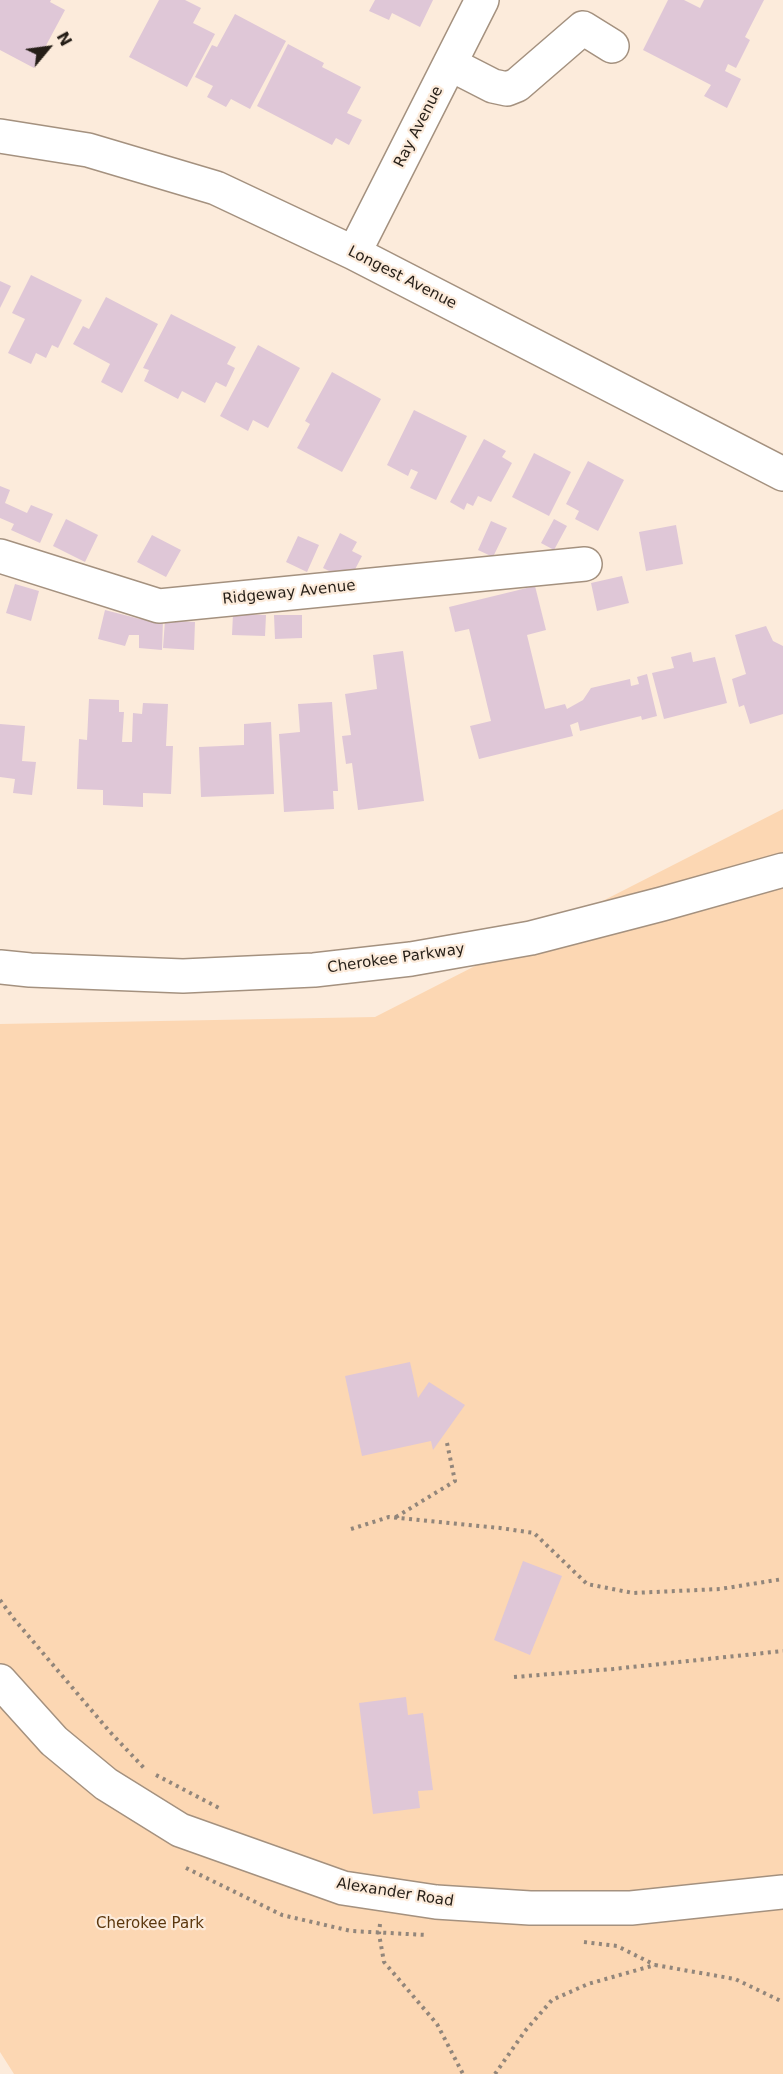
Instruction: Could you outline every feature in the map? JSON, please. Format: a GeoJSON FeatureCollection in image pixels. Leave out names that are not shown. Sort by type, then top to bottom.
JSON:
{"type":"FeatureCollection","features":[{"type":"Feature","properties":{"kind":"street","name":"Ray Avenue"},"geometry":{"type":"LineString","coordinates":[[354,253],[480,1]]}},
{"type":"Feature","properties":{"kind":"street"},"geometry":{"type":"LineString","coordinates":[[450,64],[493,86],[507,89],[516,85],[583,28],[612,46]]}},
{"type":"Feature","properties":{"kind":"street","name":"Longest Avenue"},"geometry":{"type":"LineString","coordinates":[[0,136],[88,150],[216,188],[354,253],[783,474]]}},
{"type":"Feature","properties":{"kind":"street","name":"Ridgeway Avenue"},"geometry":{"type":"LineString","coordinates":[[0,556],[159,606],[585,564]]}},
{"type":"Feature","properties":{"kind":"street","name":"Cherokee Parkway"},"geometry":{"type":"LineString","coordinates":[[0,967],[183,976],[314,970],[411,959],[531,938],[783,870]]}},
{"type":"Feature","properties":{"kind":"street","name":"Alexander Road"},"geometry":{"type":"LineString","coordinates":[[0,1681],[54,1741],[106,1784],[180,1830],[343,1888],[436,1902],[530,1908],[631,1908],[783,1892]]}},
{"type":"Feature","properties":{"kind":"path"},"geometry":{"type":"LineString","coordinates":[[395,1518],[455,1481],[447,1443]]}},
{"type":"Feature","properties":{"kind":"path"},"geometry":{"type":"LineString","coordinates":[[351,1529],[389,1517],[534,1533],[587,1584],[633,1593],[720,1589],[783,1579]]}},
{"type":"Feature","properties":{"kind":"path"},"geometry":{"type":"LineString","coordinates":[[0,1600],[110,1732],[143,1767],[220,1808]]}},
{"type":"Feature","properties":{"kind":"path"},"geometry":{"type":"LineString","coordinates":[[514,1677],[783,1651]]}},
{"type":"Feature","properties":{"kind":"path"},"geometry":{"type":"LineString","coordinates":[[379,1934],[384,1962],[437,2024],[463,2074]]}},
{"type":"Feature","properties":{"kind":"path"},"geometry":{"type":"LineString","coordinates":[[495,2074],[525,2031],[552,2000],[588,1984],[655,1965],[735,1979],[783,2002]]}},
{"type":"Feature","properties":{"kind":"green space","name":"Cherokee Park"},"geometry":{"type":"Polygon","coordinates":[[[783,809],[783,2074],[14,2074],[0,2052],[0,1024],[375,1017],[783,809]]]}},
{"type":"Feature","properties":{"kind":"building"},"geometry":{"type":"Polygon","coordinates":[[[0,0],[51,0],[50,2],[65,10],[34,68],[0,50],[0,0]]]}},
{"type":"Feature","properties":{"kind":"building"},"geometry":{"type":"Polygon","coordinates":[[[159,0],[185,0],[201,8],[193,23],[215,34],[187,87],[129,57],[159,0]]]}},
{"type":"Feature","properties":{"kind":"building"},"geometry":{"type":"Polygon","coordinates":[[[375,0],[433,0],[420,27],[392,13],[389,20],[369,11],[375,0]]]}},
{"type":"Feature","properties":{"kind":"building"},"geometry":{"type":"Polygon","coordinates":[[[668,0],[684,0],[700,8],[704,0],[764,0],[745,37],[750,40],[736,68],[728,64],[725,71],[741,79],[727,108],[704,96],[711,85],[643,50],[668,0]]]}},
{"type":"Feature","properties":{"kind":"building"},"geometry":{"type":"Polygon","coordinates":[[[235,14],[286,41],[250,109],[231,99],[226,107],[207,97],[213,86],[195,77],[212,45],[217,47],[235,14]]]}},
{"type":"Feature","properties":{"kind":"building"},"geometry":{"type":"Polygon","coordinates":[[[288,44],[324,63],[322,67],[361,87],[347,113],[362,120],[349,145],[336,138],[332,145],[257,106],[288,44]]]}},
{"type":"Feature","properties":{"kind":"building"},"geometry":{"type":"Polygon","coordinates":[[[31,275],[82,300],[58,348],[52,345],[46,358],[36,353],[31,364],[8,353],[25,319],[12,313],[31,275]]]}},
{"type":"Feature","properties":{"kind":"building"},"geometry":{"type":"Polygon","coordinates":[[[0,281],[11,286],[0,308],[0,281]]]}},
{"type":"Feature","properties":{"kind":"building"},"geometry":{"type":"Polygon","coordinates":[[[106,297],[158,324],[122,393],[101,382],[110,364],[73,344],[83,326],[89,329],[106,297]]]}},
{"type":"Feature","properties":{"kind":"building"},"geometry":{"type":"Polygon","coordinates":[[[171,314],[236,347],[227,364],[235,368],[226,387],[216,382],[205,403],[182,391],[178,399],[144,381],[149,370],[143,368],[171,314]]]}},
{"type":"Feature","properties":{"kind":"building"},"geometry":{"type":"Polygon","coordinates":[[[258,345],[300,368],[268,428],[253,420],[248,431],[220,416],[258,345]]]}},
{"type":"Feature","properties":{"kind":"building"},"geometry":{"type":"Polygon","coordinates":[[[332,372],[381,399],[342,472],[297,448],[310,424],[305,421],[332,372]]]}},
{"type":"Feature","properties":{"kind":"building"},"geometry":{"type":"Polygon","coordinates":[[[414,410],[467,436],[436,500],[410,488],[418,472],[411,469],[408,476],[387,465],[414,410]]]}},
{"type":"Feature","properties":{"kind":"building"},"geometry":{"type":"Polygon","coordinates":[[[484,439],[506,451],[502,457],[512,463],[491,502],[478,496],[473,506],[467,503],[464,510],[450,502],[484,439]]]}},
{"type":"Feature","properties":{"kind":"building"},"geometry":{"type":"Polygon","coordinates":[[[534,453],[571,472],[549,516],[512,497],[534,453]]]}},
{"type":"Feature","properties":{"kind":"building"},"geometry":{"type":"Polygon","coordinates":[[[588,461],[624,480],[598,531],[575,519],[579,511],[566,504],[588,461]]]}},
{"type":"Feature","properties":{"kind":"building"},"geometry":{"type":"Polygon","coordinates":[[[0,486],[10,490],[5,503],[27,513],[31,505],[53,514],[40,543],[11,530],[14,524],[0,518],[0,486]]]}},
{"type":"Feature","properties":{"kind":"building"},"geometry":{"type":"Polygon","coordinates":[[[66,519],[98,535],[85,562],[53,546],[66,519]]]}},
{"type":"Feature","properties":{"kind":"building"},"geometry":{"type":"Polygon","coordinates":[[[554,519],[567,526],[554,550],[541,543],[554,519]]]}},
{"type":"Feature","properties":{"kind":"building"},"geometry":{"type":"Polygon","coordinates":[[[491,521],[507,528],[493,557],[478,550],[491,521]]]}},
{"type":"Feature","properties":{"kind":"building"},"geometry":{"type":"Polygon","coordinates":[[[676,525],[683,564],[646,571],[639,532],[676,525]]]}},
{"type":"Feature","properties":{"kind":"building"},"geometry":{"type":"Polygon","coordinates":[[[340,533],[357,542],[352,551],[362,556],[349,581],[323,568],[340,533]]]}},
{"type":"Feature","properties":{"kind":"building"},"geometry":{"type":"Polygon","coordinates":[[[152,535],[181,550],[166,577],[137,562],[152,535]]]}},
{"type":"Feature","properties":{"kind":"building"},"geometry":{"type":"Polygon","coordinates":[[[298,536],[319,545],[307,572],[286,562],[298,536]]]}},
{"type":"Feature","properties":{"kind":"building"},"geometry":{"type":"Polygon","coordinates":[[[622,576],[629,603],[597,611],[591,583],[622,576]]]}},
{"type":"Feature","properties":{"kind":"building"},"geometry":{"type":"Polygon","coordinates":[[[15,584],[39,591],[31,621],[6,613],[15,584]]]}},
{"type":"Feature","properties":{"kind":"building"},"geometry":{"type":"Polygon","coordinates":[[[535,586],[546,630],[527,635],[545,709],[565,704],[567,709],[583,700],[591,688],[630,679],[631,686],[639,684],[637,677],[647,674],[657,716],[642,720],[641,716],[580,731],[578,722],[570,725],[573,736],[479,759],[470,726],[491,721],[469,629],[455,632],[449,607],[535,586]]]}},
{"type":"Feature","properties":{"kind":"building"},"geometry":{"type":"Polygon","coordinates":[[[105,610],[140,619],[163,620],[162,650],[139,648],[139,635],[129,635],[125,646],[98,639],[105,610]]]}},
{"type":"Feature","properties":{"kind":"building"},"geometry":{"type":"Polygon","coordinates":[[[233,614],[266,615],[265,636],[232,635],[233,614]]]}},
{"type":"Feature","properties":{"kind":"building"},"geometry":{"type":"Polygon","coordinates":[[[274,615],[302,615],[302,638],[275,639],[274,615]]]}},
{"type":"Feature","properties":{"kind":"building"},"geometry":{"type":"Polygon","coordinates":[[[165,620],[195,622],[194,650],[163,648],[165,620]]]}},
{"type":"Feature","properties":{"kind":"building"},"geometry":{"type":"Polygon","coordinates":[[[766,626],[773,641],[783,646],[783,714],[750,724],[744,705],[739,707],[732,679],[746,674],[735,635],[766,626]]]}},
{"type":"Feature","properties":{"kind":"building"},"geometry":{"type":"Polygon","coordinates":[[[403,651],[424,801],[358,810],[352,763],[346,764],[342,736],[351,735],[345,694],[377,689],[373,655],[403,651]]]}},
{"type":"Feature","properties":{"kind":"building"},"geometry":{"type":"Polygon","coordinates":[[[691,652],[693,662],[715,657],[727,703],[664,719],[652,673],[674,668],[671,657],[691,652]]]}},
{"type":"Feature","properties":{"kind":"building"},"geometry":{"type":"Polygon","coordinates":[[[89,699],[119,700],[119,712],[124,712],[122,742],[132,742],[133,713],[142,714],[143,703],[168,704],[166,746],[173,746],[171,794],[143,793],[143,807],[103,805],[103,790],[77,789],[79,739],[87,740],[89,699]]]}},
{"type":"Feature","properties":{"kind":"building"},"geometry":{"type":"Polygon","coordinates":[[[332,702],[338,791],[333,791],[334,809],[284,812],[279,734],[300,732],[298,704],[332,702]]]}},
{"type":"Feature","properties":{"kind":"building"},"geometry":{"type":"Polygon","coordinates":[[[271,722],[274,794],[201,797],[199,747],[244,745],[244,724],[271,722]]]}},
{"type":"Feature","properties":{"kind":"building"},"geometry":{"type":"Polygon","coordinates":[[[0,724],[25,726],[22,761],[36,762],[32,795],[13,793],[15,779],[0,777],[0,724]]]}},
{"type":"Feature","properties":{"kind":"building"},"geometry":{"type":"Polygon","coordinates":[[[410,1362],[418,1398],[429,1382],[465,1405],[433,1450],[431,1441],[362,1456],[345,1376],[410,1362]]]}},
{"type":"Feature","properties":{"kind":"building"},"geometry":{"type":"Polygon","coordinates":[[[523,1561],[562,1576],[530,1655],[494,1640],[523,1561]]]}},
{"type":"Feature","properties":{"kind":"building"},"geometry":{"type":"Polygon","coordinates":[[[406,1697],[408,1715],[423,1713],[433,1790],[418,1791],[420,1808],[373,1814],[359,1703],[406,1697]]]}}]}
